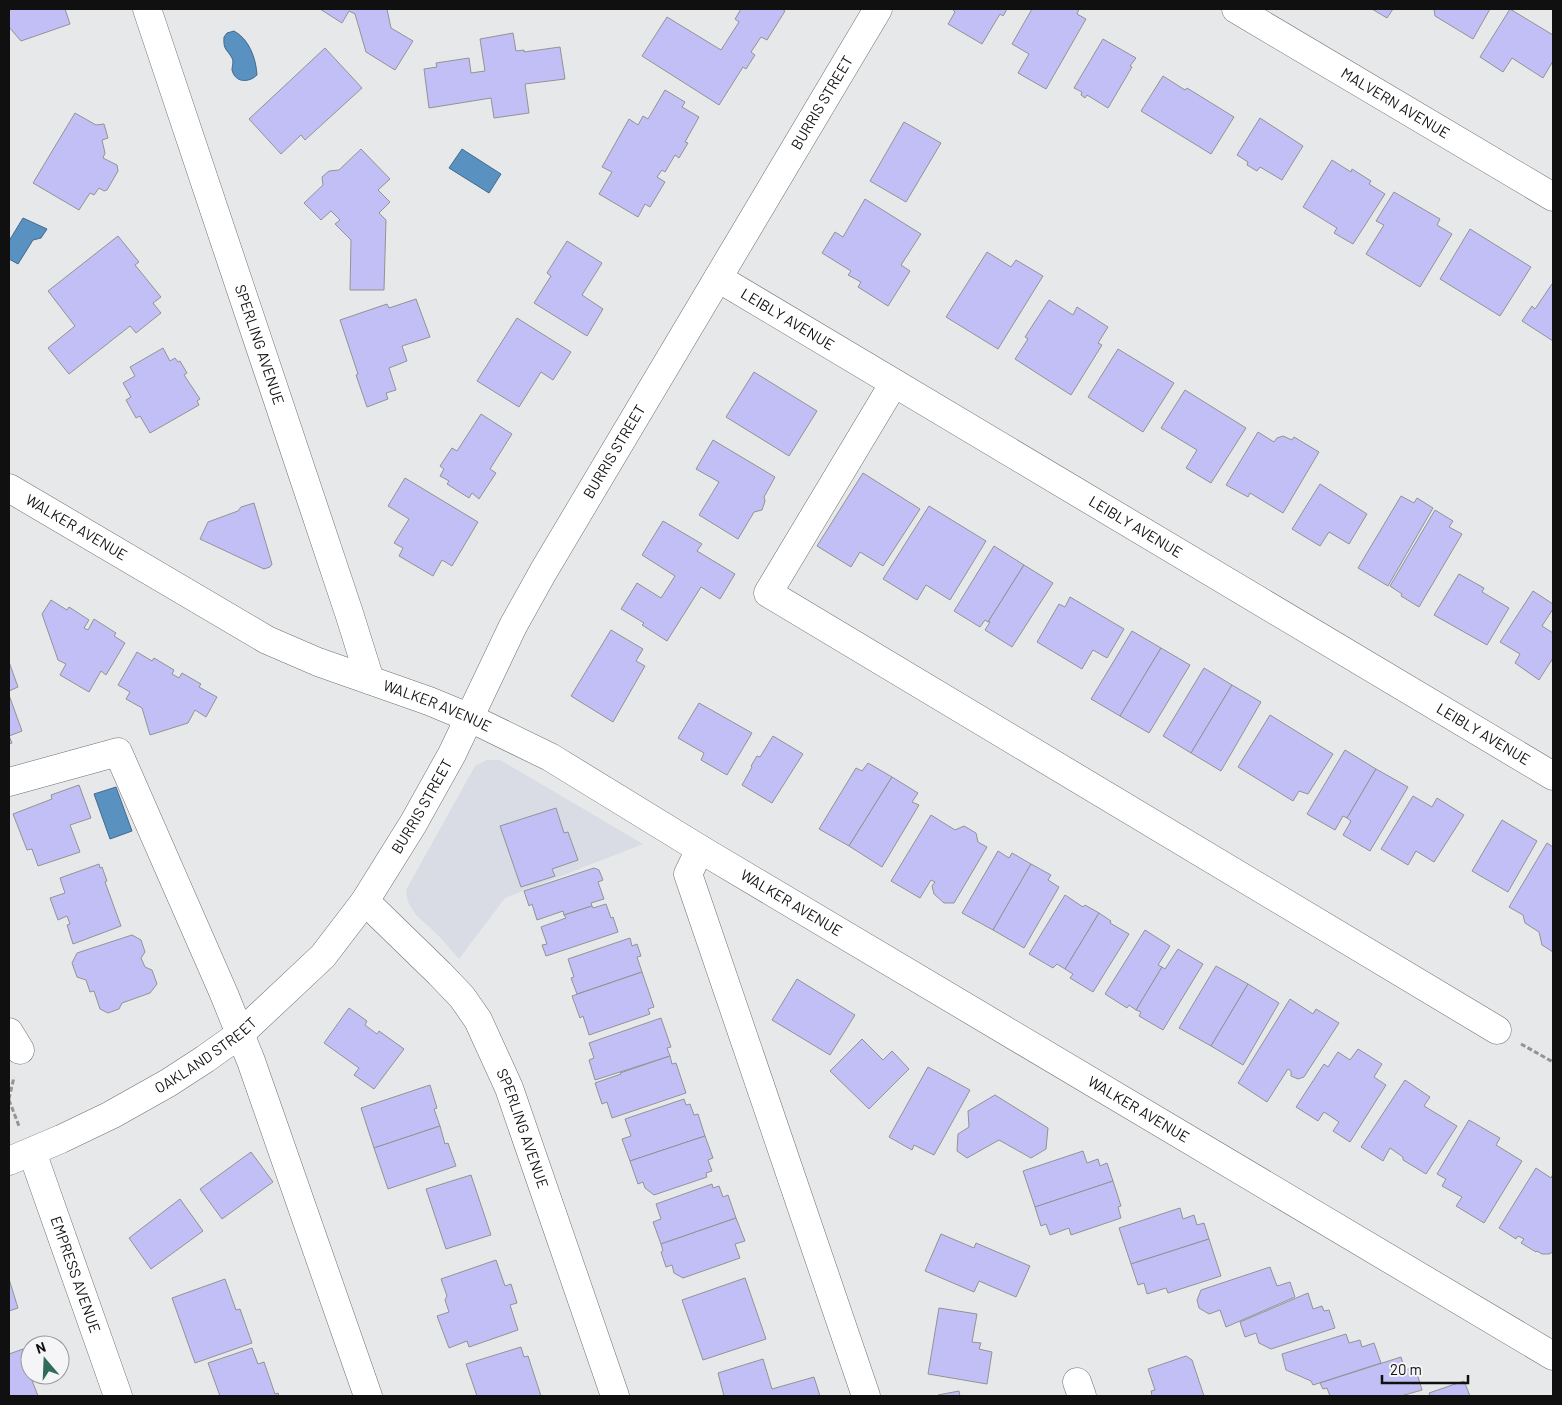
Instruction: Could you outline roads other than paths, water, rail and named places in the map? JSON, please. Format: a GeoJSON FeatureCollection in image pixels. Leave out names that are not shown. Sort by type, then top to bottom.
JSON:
{"type":"FeatureCollection","features":[{"type":"Feature","properties":{"kind":"street","name":"SPERLING AVENUE"},"geometry":{"type":"LineString","coordinates":[[147,9],[370,680]]}},
{"type":"Feature","properties":{"kind":"street","name":"BURRIS STREET"},"geometry":{"type":"LineString","coordinates":[[365,901],[418,815],[452,754],[513,626],[543,572],[878,9]]}},
{"type":"Feature","properties":{"kind":"street","name":"MALVERN AVENUE"},"geometry":{"type":"LineString","coordinates":[[1236,9],[1553,197]]}},
{"type":"Feature","properties":{"kind":"street","name":"LEIBLY AVENUE"},"geometry":{"type":"LineString","coordinates":[[718,278],[1553,776]]}},
{"type":"Feature","properties":{"kind":"street"},"geometry":{"type":"LineString","coordinates":[[894,383],[768,593],[1497,1030]]}},
{"type":"Feature","properties":{"kind":"street","name":"WALKER AVENUE"},"geometry":{"type":"LineString","coordinates":[[9,488],[266,640],[318,662],[470,718],[550,758],[1553,1356]]}},
{"type":"Feature","properties":{"kind":"street"},"geometry":{"type":"LineString","coordinates":[[9,782],[118,752],[224,994],[251,1061],[368,1396]]}},
{"type":"Feature","properties":{"kind":"street"},"geometry":{"type":"LineString","coordinates":[[700,848],[688,874],[866,1396]]}},
{"type":"Feature","properties":{"kind":"street","name":"SPERLING AVENUE"},"geometry":{"type":"LineString","coordinates":[[365,901],[462,997],[478,1020],[509,1088],[616,1396]]}},
{"type":"Feature","properties":{"kind":"street","name":"OAKLAND STREET"},"geometry":{"type":"LineString","coordinates":[[21,1156],[111,1115],[168,1083],[240,1034],[322,956],[365,901]]}},
{"type":"Feature","properties":{"kind":"street","name":"EMPRESS AVENUE"},"geometry":{"type":"LineString","coordinates":[[21,1156],[118,1396]]}},
{"type":"Feature","properties":{"kind":"water"},"geometry":{"type":"Polygon","coordinates":[[[234,31],[244,39],[251,50],[257,75],[254,78],[239,79],[232,70],[233,59],[225,47],[224,37],[227,33],[234,31]]]}},
{"type":"Feature","properties":{"kind":"water"},"geometry":{"type":"Polygon","coordinates":[[[462,149],[501,174],[489,193],[449,168],[462,149]]]}},
{"type":"Feature","properties":{"kind":"water"},"geometry":{"type":"Polygon","coordinates":[[[23,218],[47,229],[41,238],[33,240],[18,264],[9,259],[9,241],[23,218]]]}},
{"type":"Feature","properties":{"kind":"water"},"geometry":{"type":"Polygon","coordinates":[[[116,787],[132,831],[110,839],[94,794],[116,787]]]}}]}
